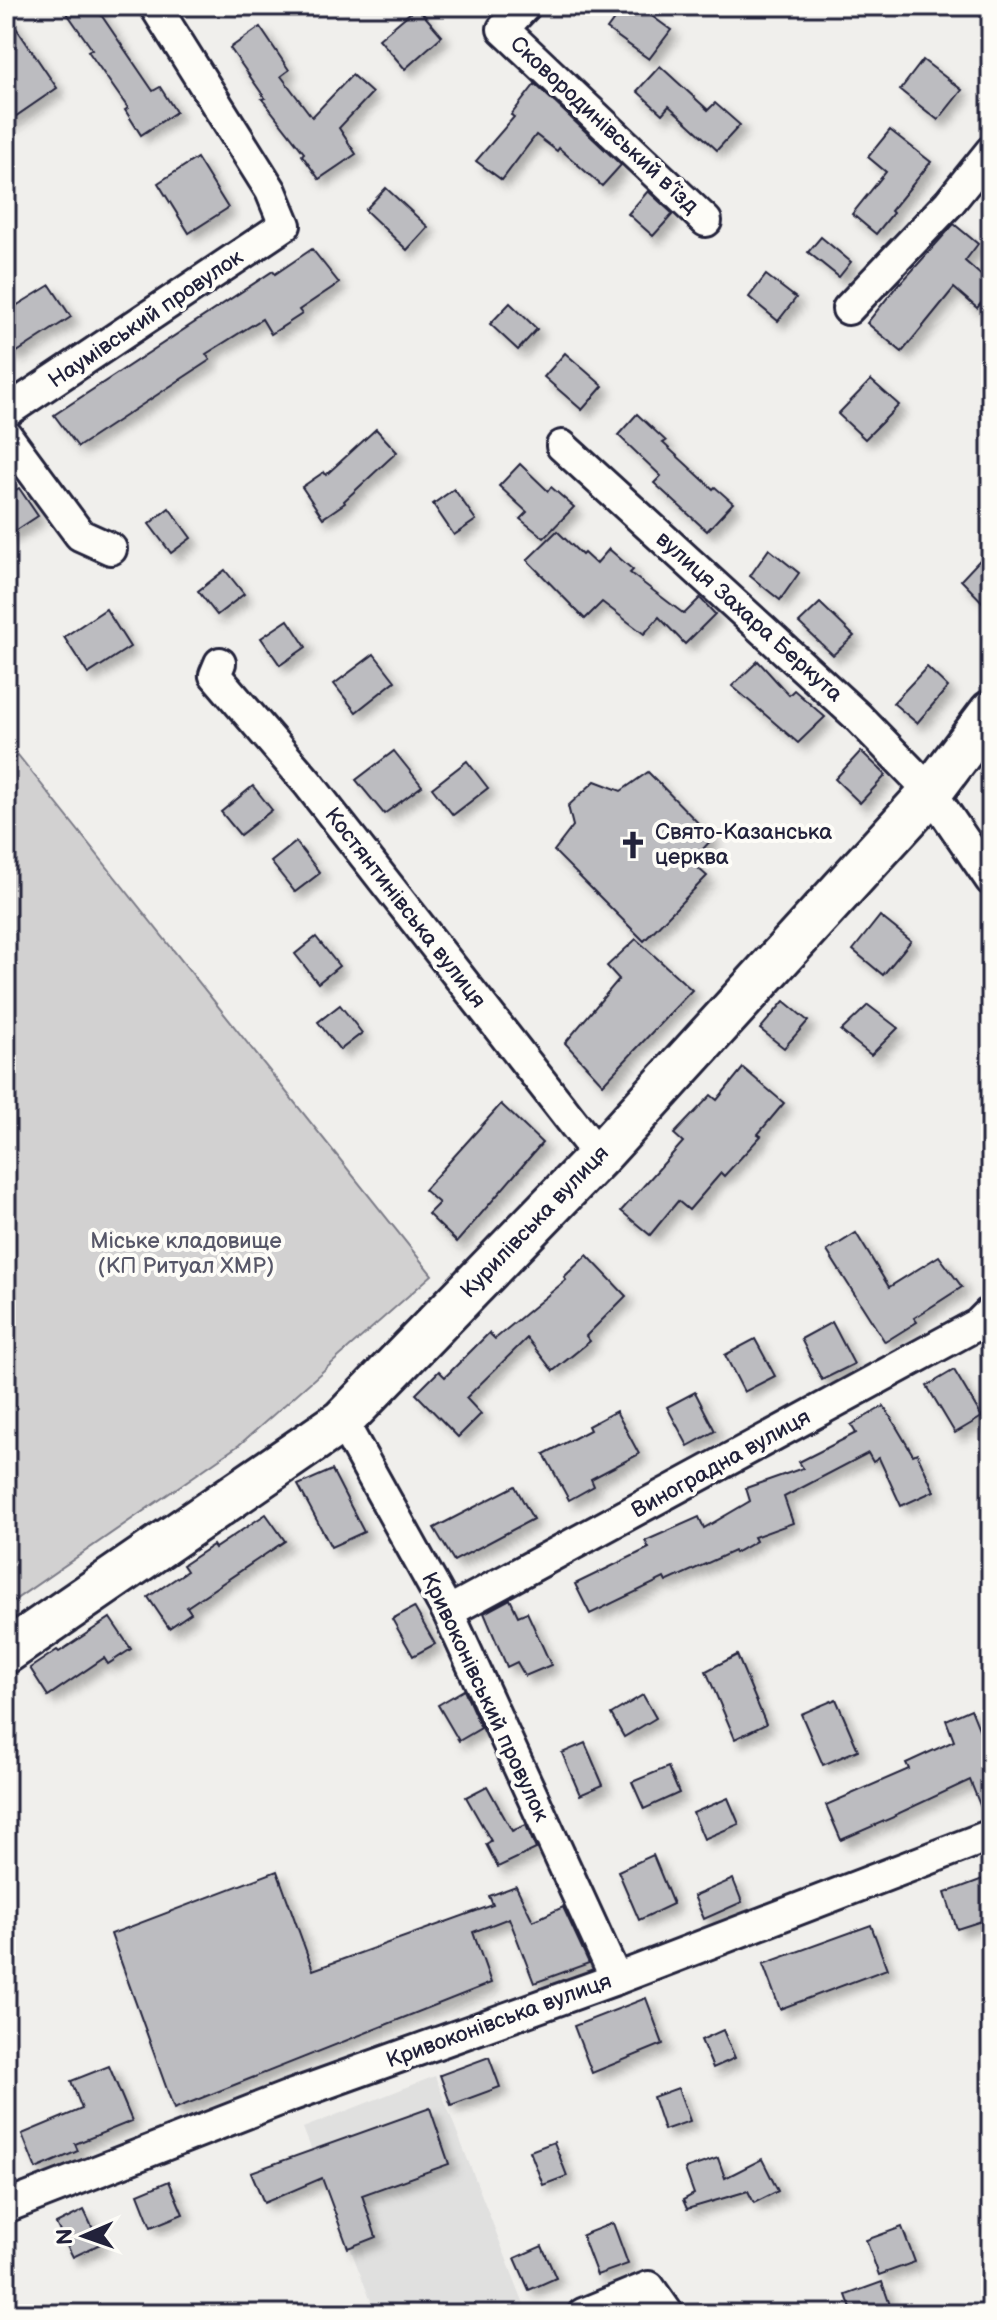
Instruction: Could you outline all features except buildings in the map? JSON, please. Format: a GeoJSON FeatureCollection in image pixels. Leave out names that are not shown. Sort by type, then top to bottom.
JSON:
{"type":"FeatureCollection","features":[{"type":"Feature","properties":{"kind":"main road","name":"Курилівська вулиця"},"geometry":{"type":"LineString","coordinates":[[6,1652],[342,1421],[599,1156],[931,792],[991,712]]}},
{"type":"Feature","properties":{"kind":"street","name":"Наумівський провулок"},"geometry":{"type":"LineString","coordinates":[[6,412],[285,225],[271,191],[155,6]]}},
{"type":"Feature","properties":{"kind":"street","name":"Сковородинівський в’їзд"},"geometry":{"type":"LineString","coordinates":[[525,6],[503,29],[706,221]]}},
{"type":"Feature","properties":{"kind":"street"},"geometry":{"type":"LineString","coordinates":[[848,309],[949,203],[991,151]]}},
{"type":"Feature","properties":{"kind":"street"},"geometry":{"type":"LineString","coordinates":[[6,435],[80,535],[111,549]]}},
{"type":"Feature","properties":{"kind":"street","name":"вулиця Захара Беркута"},"geometry":{"type":"LineString","coordinates":[[562,446],[857,716],[931,792],[991,880]]}},
{"type":"Feature","properties":{"kind":"street","name":"Костянтинівська вулиця"},"geometry":{"type":"LineString","coordinates":[[220,663],[215,675],[307,782],[599,1156]]}},
{"type":"Feature","properties":{"kind":"street","name":"Виноградна вулиця"},"geometry":{"type":"LineString","coordinates":[[448,1612],[978,1324],[991,1311]]}},
{"type":"Feature","properties":{"kind":"street","name":"Кривоконівський провулок"},"geometry":{"type":"LineString","coordinates":[[342,1421],[448,1612],[616,1979]]}},
{"type":"Feature","properties":{"kind":"street","name":"Кривоконівська вулиця"},"geometry":{"type":"LineString","coordinates":[[6,2207],[287,2097],[616,1979],[991,1835]]}},
{"type":"Feature","properties":{"kind":"street"},"geometry":{"type":"LineString","coordinates":[[583,2314],[649,2287],[668,2314]]}},
{"type":"Feature","properties":{"kind":"shaded area"},"geometry":{"type":"Polygon","coordinates":[[[435,2076],[528,2314],[376,2314],[303,2128],[435,2076]]]}},
{"type":"Feature","properties":{"kind":"green space","name":"Міське кладовище (КП Ритуал ХМР)"},"geometry":{"type":"Polygon","coordinates":[[[18,755],[432,1275],[239,1445],[6,1606],[6,764],[18,755]]]}},
{"type":"Feature","properties":{"kind":"place","name":"Свято-Казанська церква"},"geometry":{"type":"Point","coordinates":[633,845]}}]}
